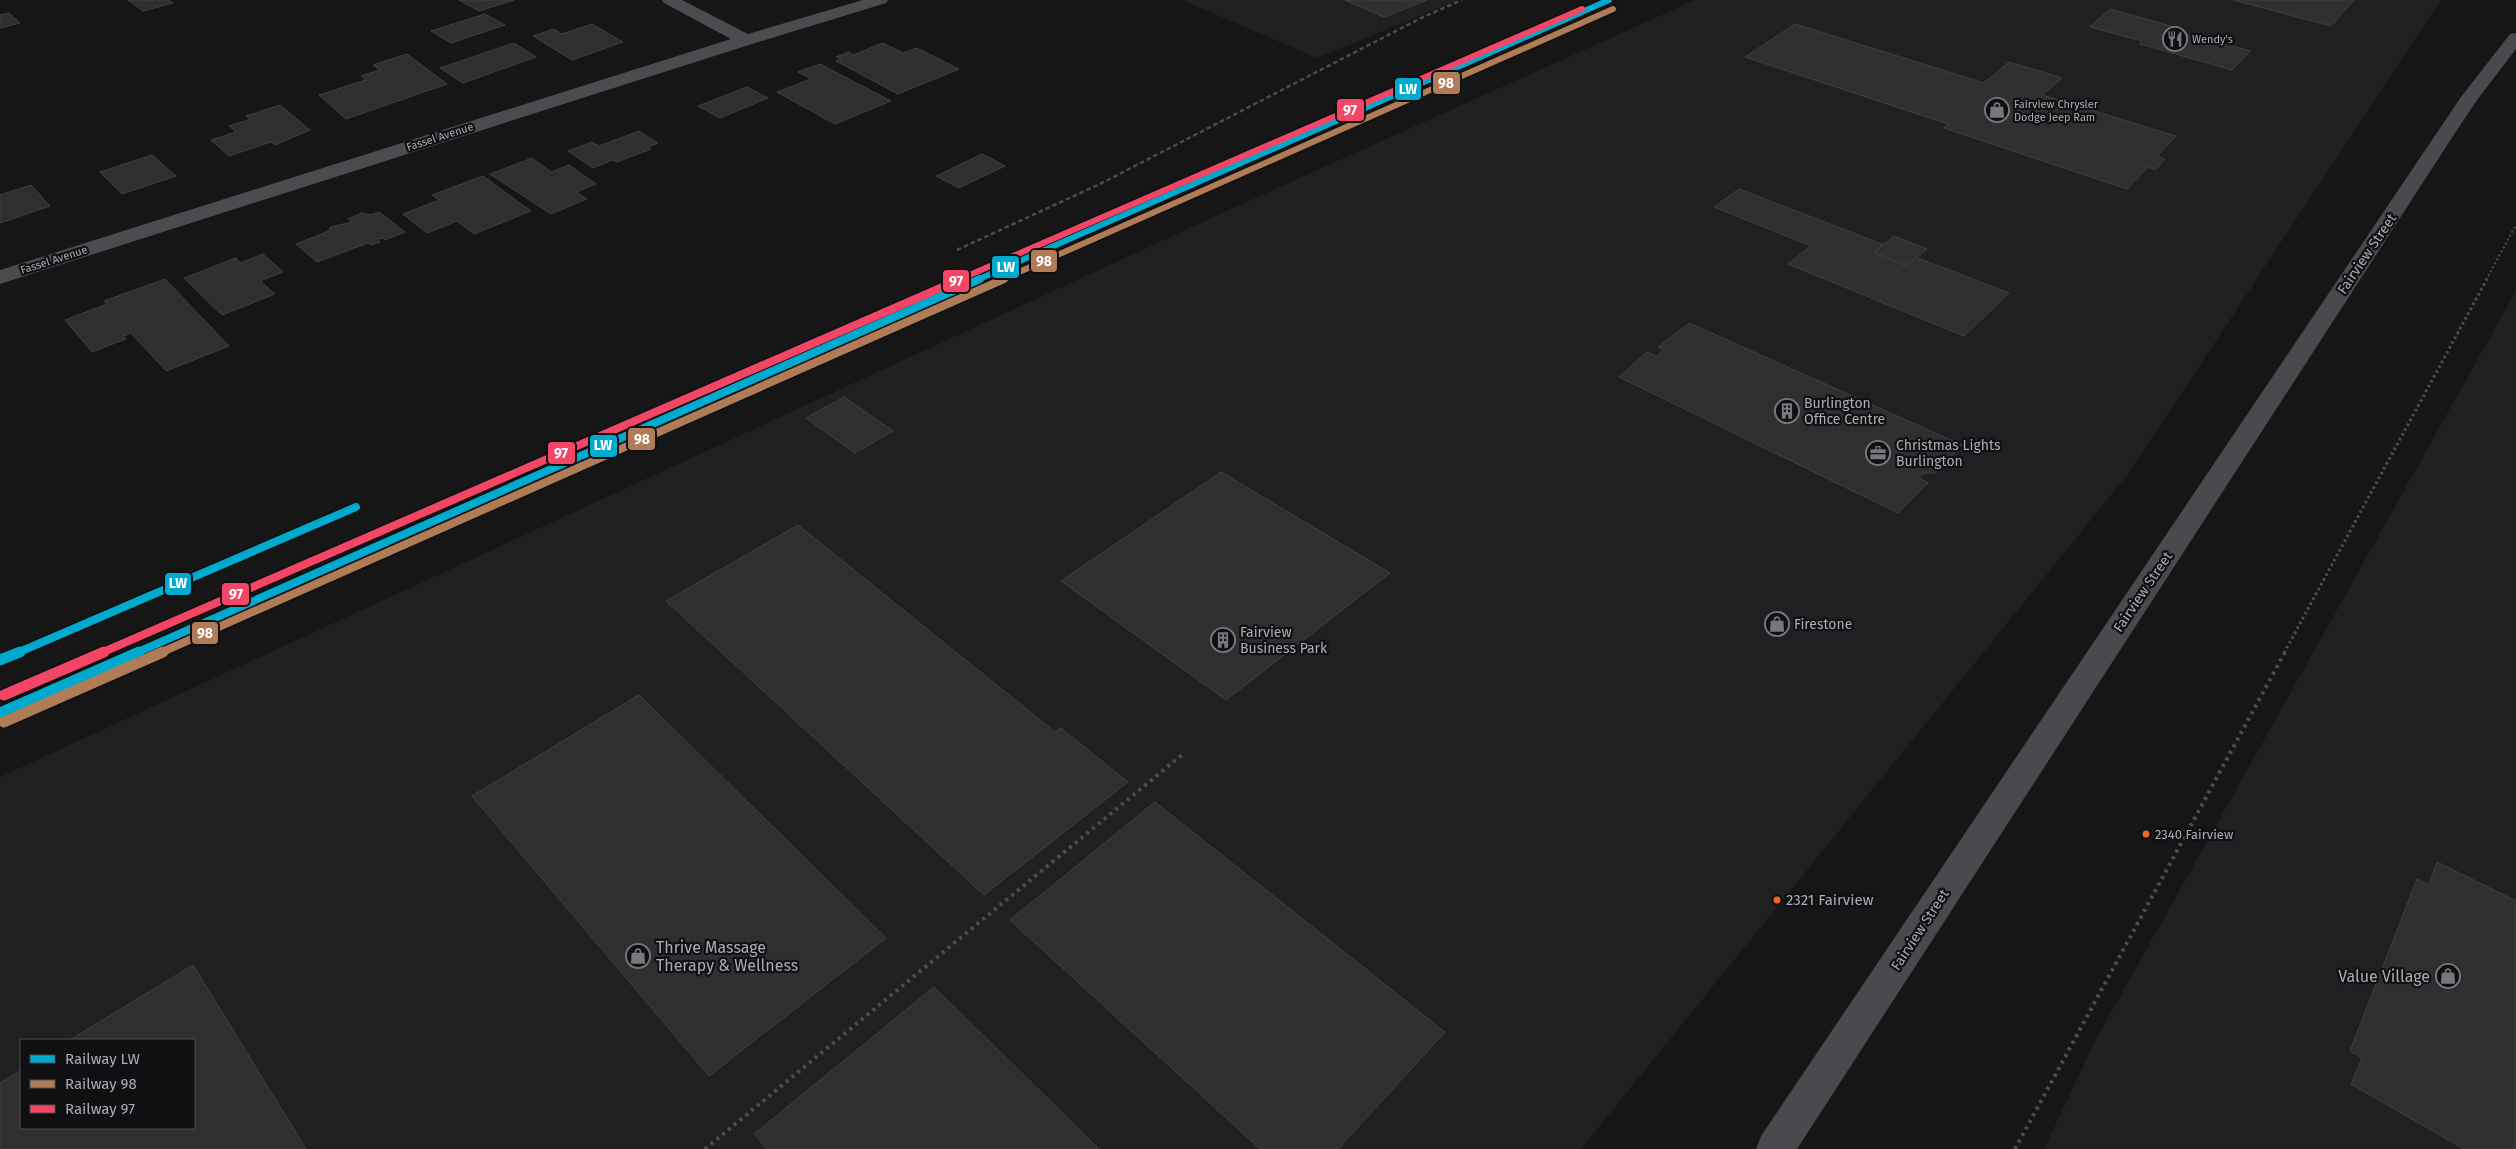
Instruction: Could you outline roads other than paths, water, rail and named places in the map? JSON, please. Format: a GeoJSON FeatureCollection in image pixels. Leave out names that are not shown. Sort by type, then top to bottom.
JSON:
{"type":"FeatureCollection","features":[{"type":"Feature","properties":{"kind":"main road","name":"Fairview Street"},"geometry":{"type":"LineString","coordinates":[[1775,1149],[2470,97],[2516,38]]}},
{"type":"Feature","properties":{"kind":"street"},"geometry":{"type":"LineString","coordinates":[[670,0],[746,40]]}},
{"type":"Feature","properties":{"kind":"street","name":"Fassel Avenue"},"geometry":{"type":"LineString","coordinates":[[0,277],[746,40],[880,0]]}},
{"type":"Feature","properties":{"kind":"railway"},"geometry":{"type":"LineString","coordinates":[[957,250],[1102,183],[1421,18],[1462,0]]}},
{"type":"Feature","properties":{"kind":"rail line","name":"LW"},"geometry":{"type":"LineString","coordinates":[[0,713],[1609,0]]}},
{"type":"Feature","properties":{"kind":"rail line","name":"97"},"geometry":{"type":"LineString","coordinates":[[4,695],[1582,9]]}},
{"type":"Feature","properties":{"kind":"rail line","name":"98"},"geometry":{"type":"LineString","coordinates":[[4,722],[1613,9]]}},
{"type":"Feature","properties":{"kind":"rail line","name":"LW"},"geometry":{"type":"LineString","coordinates":[[0,660],[356,507]]}},
{"type":"Feature","properties":{"kind":"place","name":"Wendy's"},"geometry":{"type":"Point","coordinates":[2175,39]}},
{"type":"Feature","properties":{"kind":"place","name":"Fairview Chrysler Dodge Jeep Ram"},"geometry":{"type":"Point","coordinates":[1997,110]}},
{"type":"Feature","properties":{"kind":"place","name":"Burlington Office Centre"},"geometry":{"type":"Point","coordinates":[1787,411]}},
{"type":"Feature","properties":{"kind":"place","name":"Christmas Lights Burlington"},"geometry":{"type":"Point","coordinates":[1878,453]}},
{"type":"Feature","properties":{"kind":"place","name":"Firestone"},"geometry":{"type":"Point","coordinates":[1777,624]}},
{"type":"Feature","properties":{"kind":"place","name":"Fairview Business Park"},"geometry":{"type":"Point","coordinates":[1223,640]}},
{"type":"Feature","properties":{"kind":"place","name":"2340 Fairview"},"geometry":{"type":"Point","coordinates":[2146,834]}},
{"type":"Feature","properties":{"kind":"place","name":"2321 Fairview"},"geometry":{"type":"Point","coordinates":[1777,900]}},
{"type":"Feature","properties":{"kind":"place","name":"Thrive Massage Therapy & Wellness"},"geometry":{"type":"Point","coordinates":[638,956]}},
{"type":"Feature","properties":{"kind":"place","name":"Value Village"},"geometry":{"type":"Point","coordinates":[2448,976]}}]}
